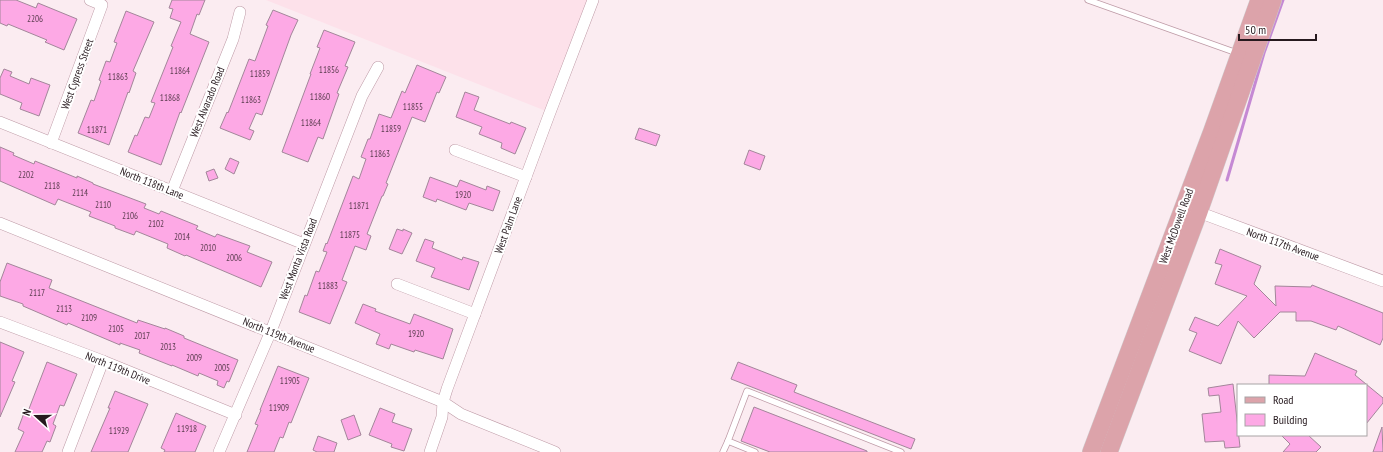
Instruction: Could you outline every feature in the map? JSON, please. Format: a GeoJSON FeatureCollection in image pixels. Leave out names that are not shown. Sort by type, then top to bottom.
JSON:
{"type":"FeatureCollection","features":[{"type":"Feature","properties":{"kind":"main road","name":"West McDowell Road"},"geometry":{"type":"LineString","coordinates":[[1091,452],[1212,131],[1259,0]]}},
{"type":"Feature","properties":{"kind":"main road","name":"West McDowell Road"},"geometry":{"type":"LineString","coordinates":[[1109,452],[1199,212],[1273,0]]}},
{"type":"Feature","properties":{"kind":"street","name":"West Cypress Street"},"geometry":{"type":"LineString","coordinates":[[51,142],[102,5],[90,0]]}},
{"type":"Feature","properties":{"kind":"street","name":"West Palm Lane"},"geometry":{"type":"LineString","coordinates":[[430,452],[442,417],[444,402],[475,314],[593,0]]}},
{"type":"Feature","properties":{"kind":"street","name":"West Alvarado Road"},"geometry":{"type":"LineString","coordinates":[[172,191],[233,39],[240,12]]}},
{"type":"Feature","properties":{"kind":"street","name":"West Monta Vista Road"},"geometry":{"type":"LineString","coordinates":[[219,452],[271,331],[362,96],[378,67]]}},
{"type":"Feature","properties":{"kind":"street","name":"North 118th Lane"},"geometry":{"type":"LineString","coordinates":[[0,122],[304,244]]}},
{"type":"Feature","properties":{"kind":"street"},"geometry":{"type":"LineString","coordinates":[[456,150],[526,177]]}},
{"type":"Feature","properties":{"kind":"street","name":"North 117th Avenue"},"geometry":{"type":"LineString","coordinates":[[1184,206],[1383,281]]}},
{"type":"Feature","properties":{"kind":"street","name":"North 119th Avenue"},"geometry":{"type":"LineString","coordinates":[[0,223],[444,402],[461,414],[555,452]]}},
{"type":"Feature","properties":{"kind":"street"},"geometry":{"type":"LineString","coordinates":[[398,284],[475,314]]}},
{"type":"Feature","properties":{"kind":"street","name":"North 119th Drive"},"geometry":{"type":"LineString","coordinates":[[0,322],[103,361],[236,415]]}},
{"type":"Feature","properties":{"kind":"street"},"geometry":{"type":"LineString","coordinates":[[68,452],[103,361]]}},
{"type":"Feature","properties":{"kind":"lane"},"geometry":{"type":"LineString","coordinates":[[1088,0],[1240,54]]}},
{"type":"Feature","properties":{"kind":"lane"},"geometry":{"type":"LineString","coordinates":[[724,452],[747,391],[901,452]]}},
{"type":"Feature","properties":{"kind":"lane"},"geometry":{"type":"LineString","coordinates":[[728,441],[755,452]]}},
{"type":"Feature","properties":{"kind":"shaded area"},"geometry":{"type":"Polygon","coordinates":[[[266,0],[587,0],[546,111],[266,0]]]}},
{"type":"Feature","properties":{"kind":"building"},"geometry":{"type":"Polygon","coordinates":[[[0,0],[16,0],[36,8],[38,3],[77,19],[64,50],[45,42],[47,40],[8,24],[7,26],[0,23],[0,0]]]}},
{"type":"Feature","properties":{"kind":"building"},"geometry":{"type":"Polygon","coordinates":[[[172,0],[205,0],[199,15],[197,14],[190,34],[209,42],[181,113],[180,112],[161,165],[128,152],[145,117],[149,118],[155,103],[151,102],[173,47],[171,46],[181,22],[170,18],[173,9],[169,8],[172,0]]]}},
{"type":"Feature","properties":{"kind":"building"},"geometry":{"type":"Polygon","coordinates":[[[273,10],[298,20],[291,35],[262,115],[256,113],[249,129],[254,131],[250,140],[220,128],[227,112],[228,113],[249,59],[255,61],[268,26],[266,25],[273,10]]]}},
{"type":"Feature","properties":{"kind":"building"},"geometry":{"type":"Polygon","coordinates":[[[126,11],[154,22],[133,71],[136,73],[109,145],[78,133],[91,100],[94,101],[101,81],[99,80],[106,61],[110,62],[117,43],[114,42],[126,11]]]}},
{"type":"Feature","properties":{"kind":"building"},"geometry":{"type":"Polygon","coordinates":[[[324,30],[355,42],[345,66],[348,67],[337,93],[339,94],[323,139],[318,137],[308,162],[282,152],[320,48],[317,47],[324,30]]]}},
{"type":"Feature","properties":{"kind":"building"},"geometry":{"type":"Polygon","coordinates":[[[417,65],[446,77],[439,93],[437,92],[425,122],[412,117],[386,183],[388,184],[367,234],[371,236],[366,250],[355,246],[342,280],[347,282],[330,324],[299,312],[305,295],[307,296],[316,271],[319,272],[327,252],[323,251],[353,176],[359,179],[366,159],[361,157],[368,139],[370,139],[379,114],[391,118],[402,91],[405,93],[417,65]]]}},
{"type":"Feature","properties":{"kind":"building"},"geometry":{"type":"Polygon","coordinates":[[[4,69],[12,72],[10,76],[29,84],[31,78],[50,85],[39,116],[20,109],[22,103],[0,94],[0,78],[4,69]]]}},
{"type":"Feature","properties":{"kind":"building"},"geometry":{"type":"Polygon","coordinates":[[[465,92],[479,97],[474,110],[510,124],[511,122],[526,128],[515,154],[501,148],[502,143],[479,134],[482,127],[456,117],[465,92]]]}},
{"type":"Feature","properties":{"kind":"building"},"geometry":{"type":"Polygon","coordinates":[[[639,128],[660,135],[656,146],[635,139],[639,128]]]}},
{"type":"Feature","properties":{"kind":"building"},"geometry":{"type":"Polygon","coordinates":[[[0,147],[14,153],[13,155],[34,164],[35,161],[146,204],[144,208],[159,214],[161,211],[198,226],[196,229],[215,237],[217,234],[250,246],[247,252],[272,262],[261,287],[167,248],[168,244],[136,231],[134,235],[115,228],[115,226],[89,216],[91,212],[58,199],[55,205],[0,181],[0,147]]]}},
{"type":"Feature","properties":{"kind":"building"},"geometry":{"type":"Polygon","coordinates":[[[749,150],[765,156],[760,170],[744,164],[749,150]]]}},
{"type":"Feature","properties":{"kind":"building"},"geometry":{"type":"Polygon","coordinates":[[[230,158],[239,162],[234,174],[225,169],[230,158]]]}},
{"type":"Feature","properties":{"kind":"building"},"geometry":{"type":"Polygon","coordinates":[[[214,169],[218,178],[209,181],[206,172],[214,169]]]}},
{"type":"Feature","properties":{"kind":"building"},"geometry":{"type":"Polygon","coordinates":[[[430,177],[457,187],[460,180],[486,190],[487,186],[500,191],[493,211],[469,203],[466,210],[437,199],[436,202],[423,197],[430,177]]]}},
{"type":"Feature","properties":{"kind":"building"},"geometry":{"type":"Polygon","coordinates":[[[397,229],[403,231],[403,229],[412,233],[402,254],[389,249],[397,229]]]}},
{"type":"Feature","properties":{"kind":"building"},"geometry":{"type":"Polygon","coordinates":[[[425,239],[434,242],[432,248],[462,260],[463,257],[479,262],[469,290],[431,277],[435,268],[416,261],[425,239]]]}},
{"type":"Feature","properties":{"kind":"building"},"geometry":{"type":"Polygon","coordinates":[[[1220,249],[1261,266],[1254,284],[1276,306],[1275,286],[1311,287],[1312,285],[1383,313],[1383,338],[1380,345],[1338,326],[1336,330],[1311,321],[1296,321],[1296,312],[1280,312],[1254,338],[1238,321],[1221,364],[1189,351],[1197,333],[1189,330],[1195,317],[1218,326],[1247,296],[1215,284],[1222,265],[1215,263],[1220,249]]]}},
{"type":"Feature","properties":{"kind":"building"},"geometry":{"type":"Polygon","coordinates":[[[7,263],[52,280],[49,288],[137,323],[138,320],[165,328],[184,336],[184,338],[238,360],[229,382],[227,381],[224,388],[217,385],[218,381],[199,373],[198,376],[172,366],[139,353],[140,350],[120,343],[120,345],[68,323],[67,325],[23,306],[23,304],[0,296],[0,282],[7,263]]]}},
{"type":"Feature","properties":{"kind":"building"},"geometry":{"type":"Polygon","coordinates":[[[363,304],[376,309],[375,311],[410,324],[414,314],[453,329],[443,359],[415,350],[414,352],[391,344],[389,349],[376,344],[380,334],[355,323],[363,304]]]}},
{"type":"Feature","properties":{"kind":"building"},"geometry":{"type":"Polygon","coordinates":[[[0,342],[24,352],[12,381],[15,382],[0,417],[0,342]]]}},
{"type":"Feature","properties":{"kind":"building"},"geometry":{"type":"Polygon","coordinates":[[[1315,353],[1357,371],[1355,375],[1366,384],[1269,384],[1269,375],[1305,376],[1315,353]]]}},
{"type":"Feature","properties":{"kind":"building"},"geometry":{"type":"Polygon","coordinates":[[[47,362],[77,374],[64,406],[60,405],[53,424],[56,426],[50,442],[47,441],[42,452],[15,452],[24,432],[18,429],[24,413],[27,414],[47,362]]]}},
{"type":"Feature","properties":{"kind":"building"},"geometry":{"type":"Polygon","coordinates":[[[738,362],[797,385],[794,392],[915,439],[911,449],[731,379],[738,362]]]}},
{"type":"Feature","properties":{"kind":"building"},"geometry":{"type":"Polygon","coordinates":[[[278,366],[309,378],[291,423],[289,422],[283,438],[280,437],[274,452],[247,452],[258,425],[255,424],[260,410],[278,366]]]}},
{"type":"Feature","properties":{"kind":"building"},"geometry":{"type":"Polygon","coordinates":[[[1233,384],[1237,420],[1237,436],[1239,436],[1240,447],[1225,448],[1224,441],[1205,442],[1202,414],[1221,412],[1219,395],[1209,396],[1208,388],[1233,384]]]}},
{"type":"Feature","properties":{"kind":"building"},"geometry":{"type":"Polygon","coordinates":[[[1367,385],[1383,398],[1383,403],[1367,423],[1367,385]]]}},
{"type":"Feature","properties":{"kind":"building"},"geometry":{"type":"Polygon","coordinates":[[[115,391],[148,404],[128,452],[91,452],[110,408],[108,408],[115,391]]]}},
{"type":"Feature","properties":{"kind":"building"},"geometry":{"type":"Polygon","coordinates":[[[754,407],[867,452],[770,452],[741,441],[754,407]]]}},
{"type":"Feature","properties":{"kind":"building"},"geometry":{"type":"Polygon","coordinates":[[[380,408],[395,414],[392,422],[412,429],[404,451],[391,447],[392,444],[369,435],[380,408]]]}},
{"type":"Feature","properties":{"kind":"building"},"geometry":{"type":"Polygon","coordinates":[[[176,413],[206,426],[195,452],[164,452],[165,450],[161,448],[176,413]]]}},
{"type":"Feature","properties":{"kind":"building"},"geometry":{"type":"Polygon","coordinates":[[[354,415],[361,435],[348,440],[341,420],[354,415]]]}},
{"type":"Feature","properties":{"kind":"building"},"geometry":{"type":"Polygon","coordinates":[[[1382,427],[1383,452],[1373,452],[1382,427]]]}},
{"type":"Feature","properties":{"kind":"building"},"geometry":{"type":"Polygon","coordinates":[[[318,436],[337,443],[334,452],[317,452],[313,450],[318,436]]]}},
{"type":"Feature","properties":{"kind":"building"},"geometry":{"type":"Polygon","coordinates":[[[1282,436],[1309,436],[1321,447],[1316,452],[1283,452],[1290,444],[1282,436]]]}},
{"type":"Feature","properties":{"kind":"waterway"},"geometry":{"type":"LineString","coordinates":[[1227,180],[1264,53],[1283,0]]}}]}
